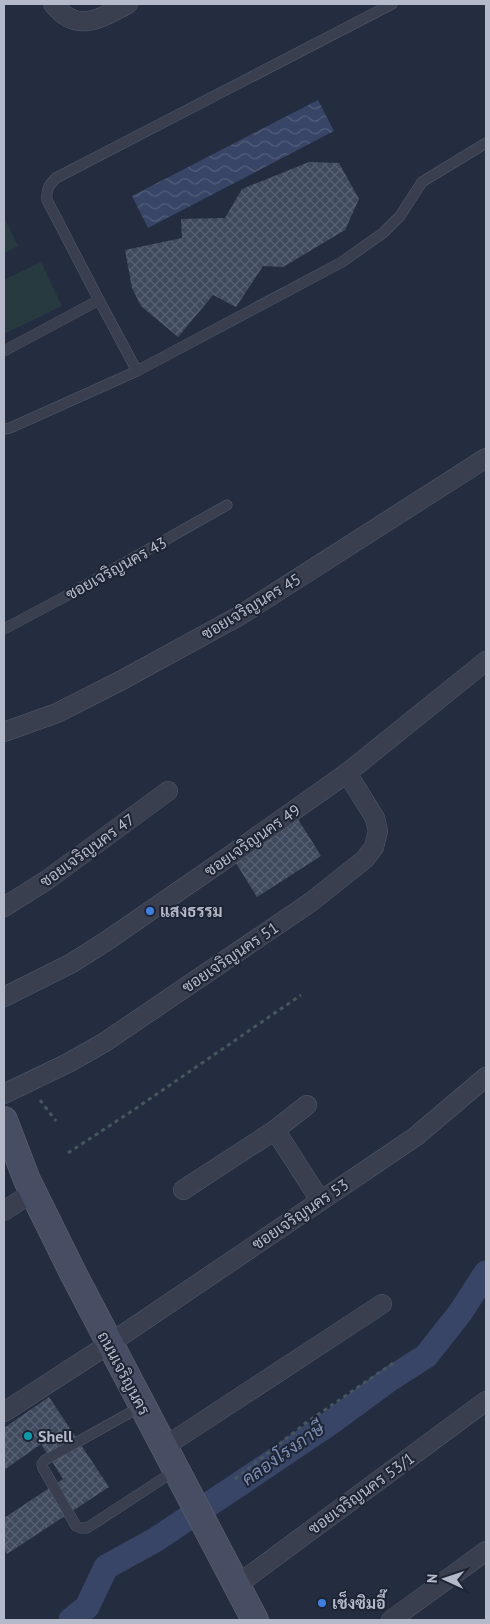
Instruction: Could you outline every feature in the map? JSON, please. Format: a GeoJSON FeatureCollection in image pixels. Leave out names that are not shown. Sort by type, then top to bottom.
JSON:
{"type":"FeatureCollection","features":[{"type":"Feature","properties":{"kind":"main road","name":"ถนนเจริญนคร"},"geometry":{"type":"LineString","coordinates":[[4,1120],[33,1192],[109,1344],[255,1620]]}},
{"type":"Feature","properties":{"kind":"street"},"geometry":{"type":"LineString","coordinates":[[53,4],[61,14],[79,22],[100,18],[128,4]]}},
{"type":"Feature","properties":{"kind":"street","name":"ซอยเจริญนคร 45"},"geometry":{"type":"LineString","coordinates":[[4,732],[57,713],[239,616],[486,458]]}},
{"type":"Feature","properties":{"kind":"street","name":"ซอยเจริญนคร 49"},"geometry":{"type":"LineString","coordinates":[[4,997],[72,963],[108,940],[346,773],[486,661]]}},
{"type":"Feature","properties":{"kind":"street","name":"ซอยเจริญนคร 51"},"geometry":{"type":"LineString","coordinates":[[4,1094],[70,1062],[105,1042],[310,902],[365,859],[374,847],[378,831],[375,818],[346,773]]}},
{"type":"Feature","properties":{"kind":"street","name":"ซอยเจริญนคร 47"},"geometry":{"type":"LineString","coordinates":[[4,907],[47,880],[168,791]]}},
{"type":"Feature","properties":{"kind":"street","name":"ซอยเจริญนคร 53"},"geometry":{"type":"LineString","coordinates":[[4,1412],[109,1344],[415,1137],[486,1077]]}},
{"type":"Feature","properties":{"kind":"street"},"geometry":{"type":"LineString","coordinates":[[183,1190],[275,1130],[308,1106]]}},
{"type":"Feature","properties":{"kind":"street"},"geometry":{"type":"LineString","coordinates":[[275,1130],[320,1200]]}},
{"type":"Feature","properties":{"kind":"street"},"geometry":{"type":"LineString","coordinates":[[4,1211],[33,1192]]}},
{"type":"Feature","properties":{"kind":"street"},"geometry":{"type":"LineString","coordinates":[[170,1459],[382,1304]]}},
{"type":"Feature","properties":{"kind":"street","name":"ซอยเจริญนคร 53/1"},"geometry":{"type":"LineString","coordinates":[[237,1585],[486,1401]]}},
{"type":"Feature","properties":{"kind":"street"},"geometry":{"type":"LineString","coordinates":[[391,1620],[486,1551]]}},
{"type":"Feature","properties":{"kind":"lane"},"geometry":{"type":"LineString","coordinates":[[137,371],[47,200],[46,192],[50,184],[56,178],[392,4]]}},
{"type":"Feature","properties":{"kind":"lane"},"geometry":{"type":"LineString","coordinates":[[4,429],[137,371],[342,262],[383,233],[400,216],[422,182],[486,143]]}},
{"type":"Feature","properties":{"kind":"lane"},"geometry":{"type":"LineString","coordinates":[[4,351],[99,300]]}},
{"type":"Feature","properties":{"kind":"lane","name":"ซอยเจริญนคร 43"},"geometry":{"type":"LineString","coordinates":[[4,629],[227,505]]}},
{"type":"Feature","properties":{"kind":"lane"},"geometry":{"type":"LineString","coordinates":[[142,1406],[45,1460],[42,1464],[43,1468],[76,1526],[87,1528],[170,1459]]}},
{"type":"Feature","properties":{"kind":"path"},"geometry":{"type":"LineString","coordinates":[[68,1153],[136,1109],[301,995]]}},
{"type":"Feature","properties":{"kind":"path"},"geometry":{"type":"LineString","coordinates":[[37,1096],[56,1121]]}},
{"type":"Feature","properties":{"kind":"path"},"geometry":{"type":"LineString","coordinates":[[235,1478],[307,1422],[395,1362]]}},
{"type":"Feature","properties":{"kind":"shaded area"},"geometry":{"type":"Polygon","coordinates":[[[4,218],[18,246],[4,253],[4,218]]]}},
{"type":"Feature","properties":{"kind":"shaded area"},"geometry":{"type":"Polygon","coordinates":[[[41,262],[62,306],[4,334],[4,280],[41,262]]]}},
{"type":"Feature","properties":{"kind":"water"},"geometry":{"type":"Polygon","coordinates":[[[318,100],[334,131],[148,228],[132,196],[318,100]]]}},
{"type":"Feature","properties":{"kind":"building"},"geometry":{"type":"Polygon","coordinates":[[[309,162],[339,163],[359,199],[345,230],[283,267],[263,266],[236,307],[213,295],[178,337],[141,306],[132,288],[125,250],[182,238],[181,219],[225,218],[242,189],[309,162]]]}},
{"type":"Feature","properties":{"kind":"building"},"geometry":{"type":"Polygon","coordinates":[[[298,819],[321,856],[257,897],[234,860],[298,819]]]}},
{"type":"Feature","properties":{"kind":"building","name":"Shell"},"geometry":{"type":"Polygon","coordinates":[[[49,1397],[109,1487],[7,1554],[4,1549],[4,1518],[63,1479],[41,1444],[4,1470],[4,1428],[49,1397]]]}},
{"type":"Feature","properties":{"kind":"waterway","name":"คลองโรงภาษี"},"geometry":{"type":"LineString","coordinates":[[71,1620],[87,1607],[106,1567],[155,1540],[333,1421],[390,1379],[426,1356],[460,1313],[486,1273]]}},
{"type":"Feature","properties":{"kind":"place","name":"แสงธรรม"},"geometry":{"type":"Point","coordinates":[150,911]}},
{"type":"Feature","properties":{"kind":"place","name":"Shell"},"geometry":{"type":"Point","coordinates":[28,1436]}},
{"type":"Feature","properties":{"kind":"place","name":"เช็งซิมอี๊"},"geometry":{"type":"Point","coordinates":[322,1603]}}]}
